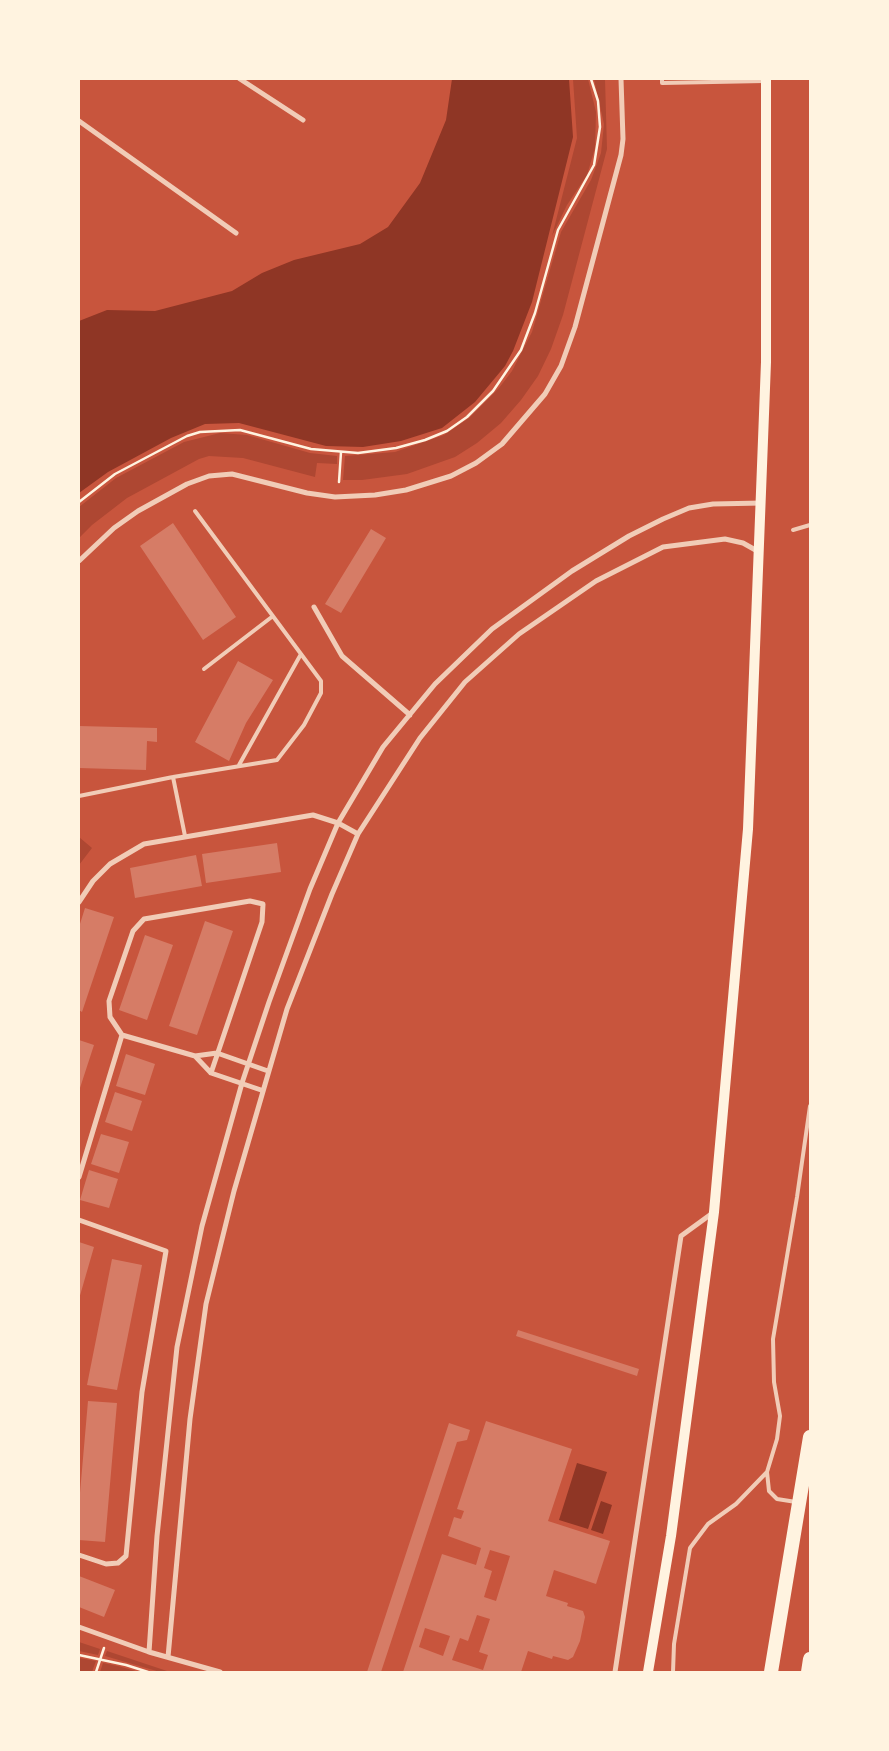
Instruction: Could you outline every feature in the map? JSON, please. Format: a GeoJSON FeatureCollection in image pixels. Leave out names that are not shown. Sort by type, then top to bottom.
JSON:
{"type":"FeatureCollection","features":[{"type":"Feature","properties":{"kind":"highway"},"geometry":{"type":"LineString","coordinates":[[771,1672],[810,1437]]}},
{"type":"Feature","properties":{"kind":"highway"},"geometry":{"type":"LineString","coordinates":[[808,1672],[810,1659]]}},
{"type":"Feature","properties":{"kind":"main road"},"geometry":{"type":"LineString","coordinates":[[648,1672],[671,1536],[714,1212],[748,829],[766,362],[767,80]]}},
{"type":"Feature","properties":{"kind":"street"},"geometry":{"type":"LineString","coordinates":[[240,79],[303,120]]}},
{"type":"Feature","properties":{"kind":"street"},"geometry":{"type":"LineString","coordinates":[[79,561],[114,528],[138,511],[186,484],[209,476],[232,474],[308,493],[335,497],[375,495],[406,490],[451,476],[476,463],[502,444],[545,394],[561,366],[576,328],[621,155],[623,139],[621,79]]}},
{"type":"Feature","properties":{"kind":"street"},"geometry":{"type":"LineString","coordinates":[[79,121],[236,233]]}},
{"type":"Feature","properties":{"kind":"street"},"geometry":{"type":"LineString","coordinates":[[149,1652],[159,1508],[177,1347],[202,1226],[242,1083],[307,897],[338,823],[383,747],[435,684],[492,629],[572,571],[629,536],[689,508],[726,503],[762,503]]}},
{"type":"Feature","properties":{"kind":"street"},"geometry":{"type":"LineString","coordinates":[[168,1657],[190,1419],[206,1304],[261,1090],[287,1008],[358,834],[380,797],[426,731],[465,682],[519,634],[596,581],[663,547],[725,539],[742,543],[760,553]]}},
{"type":"Feature","properties":{"kind":"street"},"geometry":{"type":"LineString","coordinates":[[314,607],[342,656],[410,715]]}},
{"type":"Feature","properties":{"kind":"street"},"geometry":{"type":"LineString","coordinates":[[79,902],[94,881],[110,864],[144,844],[313,815],[338,823],[358,834]]}},
{"type":"Feature","properties":{"kind":"street"},"geometry":{"type":"LineString","coordinates":[[211,1073],[217,1053],[262,922],[263,904],[250,901],[144,919],[133,931],[109,1001],[110,1017],[122,1035],[195,1056],[217,1053],[268,1070]]}},
{"type":"Feature","properties":{"kind":"street"},"geometry":{"type":"LineString","coordinates":[[79,1177],[122,1035]]}},
{"type":"Feature","properties":{"kind":"street"},"geometry":{"type":"LineString","coordinates":[[195,1056],[211,1073],[261,1090]]}},
{"type":"Feature","properties":{"kind":"street"},"geometry":{"type":"LineString","coordinates":[[615,1672],[681,1236],[714,1212]]}},
{"type":"Feature","properties":{"kind":"street"},"geometry":{"type":"LineString","coordinates":[[79,1220],[166,1251],[142,1392],[126,1556],[118,1563],[106,1564],[79,1555]]}},
{"type":"Feature","properties":{"kind":"street"},"geometry":{"type":"LineString","coordinates":[[79,1627],[149,1652],[220,1672]]}},
{"type":"Feature","properties":{"kind":"lane"},"geometry":{"type":"LineString","coordinates":[[662,79],[662,84],[702,80],[767,80]]}},
{"type":"Feature","properties":{"kind":"lane"},"geometry":{"type":"LineString","coordinates":[[79,796],[239,765],[277,760],[304,725],[323,687],[321,681],[195,511]]}},
{"type":"Feature","properties":{"kind":"lane"},"geometry":{"type":"LineString","coordinates":[[793,530],[810,525]]}},
{"type":"Feature","properties":{"kind":"lane"},"geometry":{"type":"LineString","coordinates":[[204,669],[273,616]]}},
{"type":"Feature","properties":{"kind":"lane"},"geometry":{"type":"LineString","coordinates":[[239,765],[301,654]]}},
{"type":"Feature","properties":{"kind":"lane"},"geometry":{"type":"LineString","coordinates":[[173,777],[185,836]]}},
{"type":"Feature","properties":{"kind":"lane"},"geometry":{"type":"LineString","coordinates":[[800,1502],[778,1499],[769,1491],[767,1472],[780,1416],[774,1382],[773,1339],[810,1106]]}},
{"type":"Feature","properties":{"kind":"lane"},"geometry":{"type":"LineString","coordinates":[[674,1672],[674,1644],[690,1548],[708,1524],[736,1504],[767,1472]]}},
{"type":"Feature","properties":{"kind":"path"},"geometry":{"type":"LineString","coordinates":[[79,502],[115,474],[187,436],[200,432],[240,430],[311,449],[341,452],[396,448],[447,431],[485,400],[508,371],[521,350],[535,313],[558,230],[590,176],[596,158],[600,127],[598,101],[591,79]]}},
{"type":"Feature","properties":{"kind":"path"},"geometry":{"type":"LineString","coordinates":[[339,482],[341,452]]}},
{"type":"Feature","properties":{"kind":"path"},"geometry":{"type":"LineString","coordinates":[[96,1672],[104,1648]]}},
{"type":"Feature","properties":{"kind":"path"},"geometry":{"type":"LineString","coordinates":[[79,1655],[148,1672]]}},
{"type":"Feature","properties":{"kind":"shaded area"},"geometry":{"type":"Polygon","coordinates":[[[452,79],[569,79],[573,137],[532,302],[513,351],[505,366],[475,402],[442,428],[401,441],[363,447],[326,446],[239,423],[205,424],[171,438],[108,472],[79,493],[79,321],[107,310],[155,311],[232,291],[262,273],[294,260],[360,244],[388,227],[420,183],[446,120],[452,79]]]}},
{"type":"Feature","properties":{"kind":"shaded area"},"geometry":{"type":"Polygon","coordinates":[[[573,79],[588,79],[596,112],[595,148],[587,175],[567,205],[552,236],[577,138],[573,79]]]}},
{"type":"Feature","properties":{"kind":"shaded area"},"geometry":{"type":"Polygon","coordinates":[[[594,79],[605,79],[607,149],[563,315],[551,349],[538,376],[501,423],[477,443],[455,457],[407,474],[362,480],[343,480],[345,456],[395,452],[444,435],[469,418],[499,388],[512,371],[532,332],[561,232],[591,180],[601,153],[604,124],[594,79]]]}},
{"type":"Feature","properties":{"kind":"shaded area"},"geometry":{"type":"Polygon","coordinates":[[[220,433],[247,435],[310,453],[337,456],[337,464],[317,463],[315,477],[243,458],[209,456],[199,459],[127,498],[92,525],[79,538],[79,507],[116,478],[184,442],[220,433]]]}},
{"type":"Feature","properties":{"kind":"shaded area"},"geometry":{"type":"Polygon","coordinates":[[[79,837],[92,848],[79,865],[79,837]]]}},
{"type":"Feature","properties":{"kind":"shaded area"},"geometry":{"type":"Polygon","coordinates":[[[577,1463],[607,1472],[588,1529],[559,1520],[577,1463]]]}},
{"type":"Feature","properties":{"kind":"shaded area"},"geometry":{"type":"Polygon","coordinates":[[[601,1501],[612,1505],[603,1534],[591,1530],[601,1501]]]}},
{"type":"Feature","properties":{"kind":"shaded area"},"geometry":{"type":"Polygon","coordinates":[[[79,1642],[100,1649],[98,1655],[79,1651],[79,1642]]]}},
{"type":"Feature","properties":{"kind":"shaded area"},"geometry":{"type":"Polygon","coordinates":[[[107,1651],[170,1672],[160,1672],[105,1656],[107,1651]]]}},
{"type":"Feature","properties":{"kind":"shaded area"},"geometry":{"type":"Polygon","coordinates":[[[79,1658],[96,1661],[92,1672],[79,1672],[79,1658]]]}},
{"type":"Feature","properties":{"kind":"shaded area"},"geometry":{"type":"Polygon","coordinates":[[[103,1663],[118,1666],[139,1672],[100,1672],[103,1663]]]}},
{"type":"Feature","properties":{"kind":"building"},"geometry":{"type":"Polygon","coordinates":[[[173,523],[236,617],[203,640],[140,546],[173,523]]]}},
{"type":"Feature","properties":{"kind":"building"},"geometry":{"type":"Polygon","coordinates":[[[371,529],[386,538],[341,613],[325,604],[371,529]]]}},
{"type":"Feature","properties":{"kind":"building"},"geometry":{"type":"Polygon","coordinates":[[[238,661],[273,680],[246,723],[229,761],[195,742],[238,661]]]}},
{"type":"Feature","properties":{"kind":"building"},"geometry":{"type":"Polygon","coordinates":[[[79,726],[157,728],[157,742],[147,741],[146,770],[79,768],[79,726]]]}},
{"type":"Feature","properties":{"kind":"building"},"geometry":{"type":"Polygon","coordinates":[[[277,843],[281,872],[206,883],[202,854],[277,843]]]}},
{"type":"Feature","properties":{"kind":"building"},"geometry":{"type":"Polygon","coordinates":[[[196,855],[202,886],[135,898],[130,868],[196,855]]]}},
{"type":"Feature","properties":{"kind":"building"},"geometry":{"type":"Polygon","coordinates":[[[85,908],[114,917],[82,1012],[79,1010],[79,927],[85,908]]]}},
{"type":"Feature","properties":{"kind":"building"},"geometry":{"type":"Polygon","coordinates":[[[205,921],[233,931],[197,1035],[169,1026],[205,921]]]}},
{"type":"Feature","properties":{"kind":"building"},"geometry":{"type":"Polygon","coordinates":[[[145,935],[173,945],[147,1020],[119,1010],[145,935]]]}},
{"type":"Feature","properties":{"kind":"building"},"geometry":{"type":"Polygon","coordinates":[[[79,1040],[94,1045],[79,1091],[79,1040]]]}},
{"type":"Feature","properties":{"kind":"building"},"geometry":{"type":"Polygon","coordinates":[[[126,1054],[155,1064],[145,1095],[116,1086],[126,1054]]]}},
{"type":"Feature","properties":{"kind":"building"},"geometry":{"type":"Polygon","coordinates":[[[115,1092],[142,1101],[132,1131],[105,1122],[115,1092]]]}},
{"type":"Feature","properties":{"kind":"building"},"geometry":{"type":"Polygon","coordinates":[[[101,1134],[129,1142],[119,1173],[91,1164],[101,1134]]]}},
{"type":"Feature","properties":{"kind":"building"},"geometry":{"type":"Polygon","coordinates":[[[89,1170],[118,1179],[109,1208],[80,1200],[89,1170]]]}},
{"type":"Feature","properties":{"kind":"building"},"geometry":{"type":"Polygon","coordinates":[[[79,1242],[94,1247],[79,1299],[79,1242]]]}},
{"type":"Feature","properties":{"kind":"building"},"geometry":{"type":"Polygon","coordinates":[[[112,1259],[142,1265],[117,1390],[87,1385],[112,1259]]]}},
{"type":"Feature","properties":{"kind":"building"},"geometry":{"type":"Polygon","coordinates":[[[518,1330],[639,1369],[637,1376],[516,1336],[518,1330]]]}},
{"type":"Feature","properties":{"kind":"building"},"geometry":{"type":"Polygon","coordinates":[[[88,1401],[117,1403],[105,1542],[79,1540],[79,1504],[88,1401]]]}},
{"type":"Feature","properties":{"kind":"building"},"geometry":{"type":"Polygon","coordinates":[[[486,1421],[572,1449],[548,1521],[610,1541],[596,1584],[554,1570],[546,1596],[568,1603],[567,1606],[583,1611],[585,1617],[580,1641],[573,1657],[568,1660],[553,1656],[552,1659],[528,1651],[521,1672],[403,1672],[442,1554],[476,1565],[481,1548],[448,1536],[454,1517],[461,1519],[464,1511],[457,1509],[486,1421]],[[490,1550],[484,1568],[492,1571],[484,1597],[496,1601],[510,1556],[490,1550]],[[477,1615],[468,1641],[460,1638],[452,1660],[483,1670],[488,1655],[479,1652],[490,1619],[477,1615]],[[425,1628],[419,1647],[443,1656],[450,1636],[425,1628]]]}},
{"type":"Feature","properties":{"kind":"building"},"geometry":{"type":"Polygon","coordinates":[[[449,1423],[470,1430],[467,1440],[457,1442],[381,1672],[367,1672],[449,1423]]]}},
{"type":"Feature","properties":{"kind":"building"},"geometry":{"type":"Polygon","coordinates":[[[79,1576],[115,1590],[104,1617],[79,1607],[79,1576]]]}}]}
